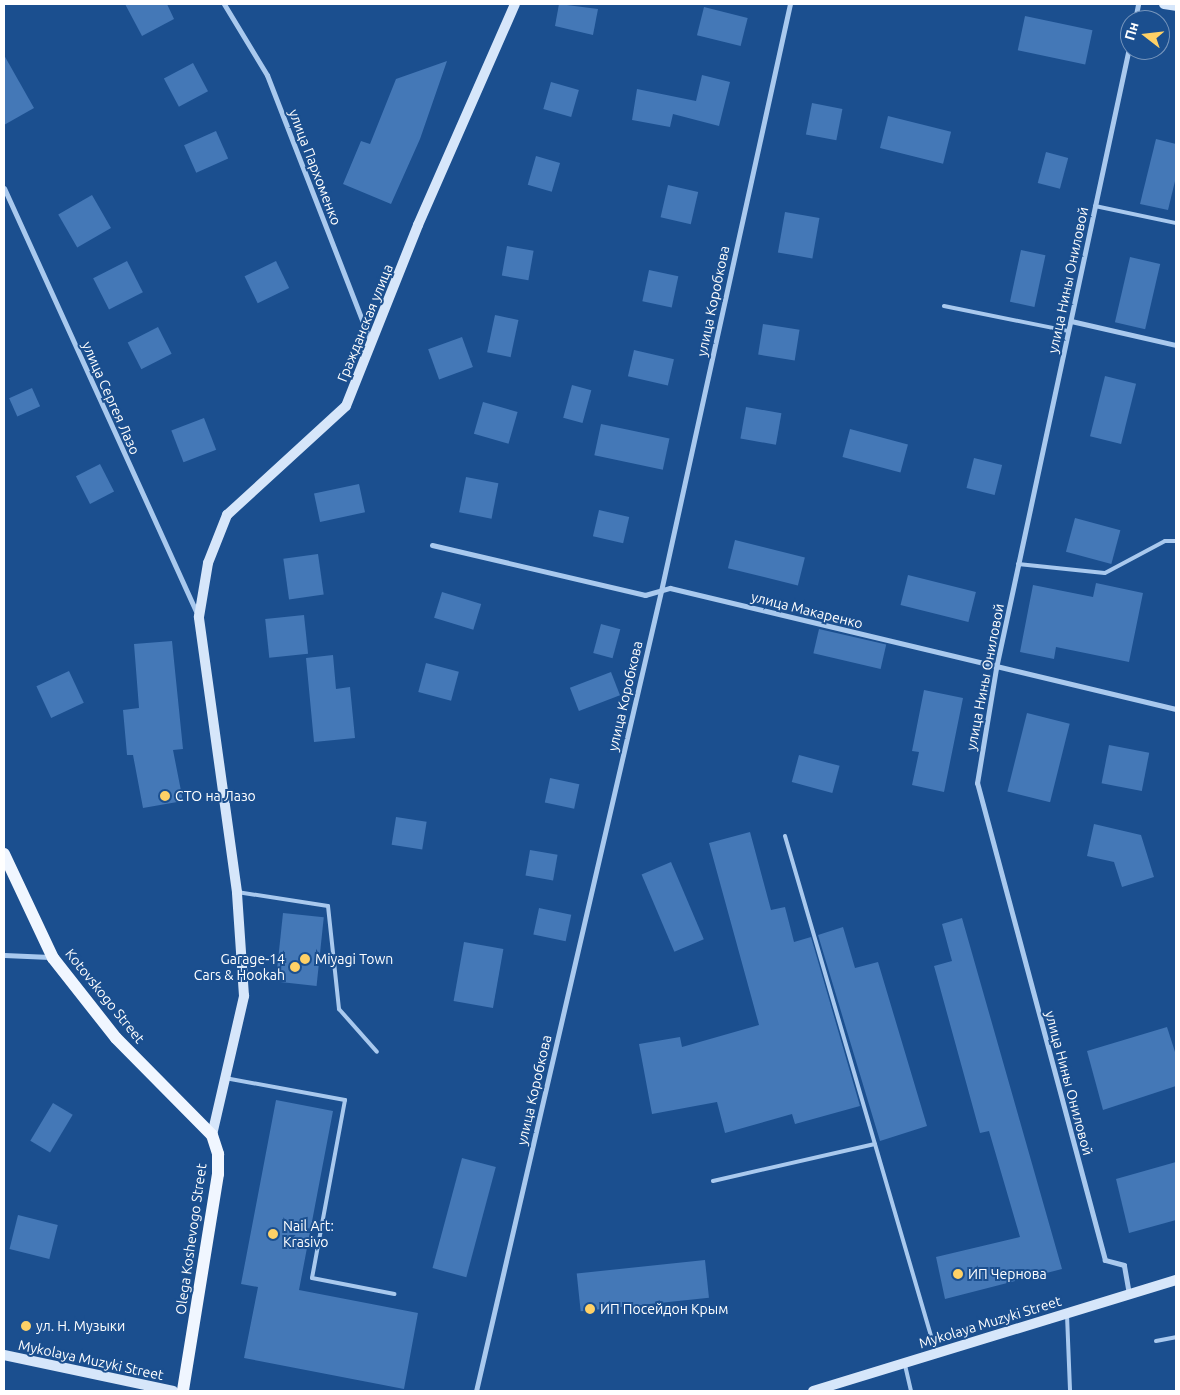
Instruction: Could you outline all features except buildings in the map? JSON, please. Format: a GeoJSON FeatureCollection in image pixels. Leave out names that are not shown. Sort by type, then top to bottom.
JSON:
{"type":"FeatureCollection","features":[{"type":"Feature","properties":{"kind":"main road","name":"Kotovskogo Street"},"geometry":{"type":"LineString","coordinates":[[4,854],[53,958],[116,1038],[212,1135]]}},
{"type":"Feature","properties":{"kind":"main road","name":"Olega Koshevogo Street"},"geometry":{"type":"LineString","coordinates":[[183,1391],[218,1174],[218,1154],[212,1135]]}},
{"type":"Feature","properties":{"kind":"street","name":"улица Пархоменко"},"geometry":{"type":"LineString","coordinates":[[224,4],[267,75],[372,345]]}},
{"type":"Feature","properties":{"kind":"street","name":"Гражданская улица"},"geometry":{"type":"LineString","coordinates":[[199,617],[208,563],[227,515],[346,406],[372,345],[418,225],[515,4]]}},
{"type":"Feature","properties":{"kind":"street","name":"улица Коробкова"},"geometry":{"type":"LineString","coordinates":[[476,1391],[661,591],[790,4]]}},
{"type":"Feature","properties":{"kind":"street"},"geometry":{"type":"LineString","coordinates":[[1164,4],[1176,6]]}},
{"type":"Feature","properties":{"kind":"street","name":"улица Нины Ониловой"},"geometry":{"type":"LineString","coordinates":[[1126,60],[996,668],[977,783],[1104,1260],[1124,1265],[1129,1294]]}},
{"type":"Feature","properties":{"kind":"street","name":"улица Сергея Лазо"},"geometry":{"type":"LineString","coordinates":[[4,188],[199,617]]}},
{"type":"Feature","properties":{"kind":"street"},"geometry":{"type":"LineString","coordinates":[[1071,321],[1176,345]]}},
{"type":"Feature","properties":{"kind":"street","name":"улица Макаренко"},"geometry":{"type":"LineString","coordinates":[[432,545],[645,595],[670,588],[996,668],[1176,709]]}},
{"type":"Feature","properties":{"kind":"street","name":"Olega Koshevogo Street"},"geometry":{"type":"LineString","coordinates":[[199,617],[237,892],[244,996],[212,1135]]}},
{"type":"Feature","properties":{"kind":"street"},"geometry":{"type":"LineString","coordinates":[[4,955],[53,958]]}},
{"type":"Feature","properties":{"kind":"street","name":"Mykolaya Muzyki Street"},"geometry":{"type":"LineString","coordinates":[[813,1391],[1176,1280]]}},
{"type":"Feature","properties":{"kind":"street","name":"Mykolaya Muzyki Street"},"geometry":{"type":"LineString","coordinates":[[4,1355],[173,1391]]}},
{"type":"Feature","properties":{"kind":"lane"},"geometry":{"type":"LineString","coordinates":[[1095,206],[1176,223]]}},
{"type":"Feature","properties":{"kind":"lane"},"geometry":{"type":"LineString","coordinates":[[944,306],[1068,331]]}},
{"type":"Feature","properties":{"kind":"lane"},"geometry":{"type":"LineString","coordinates":[[1018,564],[1104,573],[1165,541],[1176,542]]}},
{"type":"Feature","properties":{"kind":"lane"},"geometry":{"type":"LineString","coordinates":[[785,836],[936,1353]]}},
{"type":"Feature","properties":{"kind":"lane"},"geometry":{"type":"LineString","coordinates":[[237,892],[328,906],[338,1010],[377,1052]]}},
{"type":"Feature","properties":{"kind":"lane"},"geometry":{"type":"LineString","coordinates":[[225,1078],[345,1100],[312,1278],[394,1294]]}},
{"type":"Feature","properties":{"kind":"lane"},"geometry":{"type":"LineString","coordinates":[[713,1181],[875,1144]]}},
{"type":"Feature","properties":{"kind":"lane"},"geometry":{"type":"LineString","coordinates":[[1067,1313],[1070,1391]]}},
{"type":"Feature","properties":{"kind":"lane"},"geometry":{"type":"LineString","coordinates":[[1156,1341],[1176,1337]]}},
{"type":"Feature","properties":{"kind":"lane"},"geometry":{"type":"LineString","coordinates":[[904,1363],[911,1391]]}},
{"type":"Feature","properties":{"kind":"place","name":"СТО на Лазо"},"geometry":{"type":"Point","coordinates":[165,796]}},
{"type":"Feature","properties":{"kind":"place","name":"Miyagi Town"},"geometry":{"type":"Point","coordinates":[305,959]}},
{"type":"Feature","properties":{"kind":"place","name":"Garage-14 Cars & Hookah"},"geometry":{"type":"Point","coordinates":[295,967]}},
{"type":"Feature","properties":{"kind":"place","name":"Nail Art: Krasivo"},"geometry":{"type":"Point","coordinates":[273,1234]}},
{"type":"Feature","properties":{"kind":"place","name":"ИП Чернова"},"geometry":{"type":"Point","coordinates":[958,1274]}},
{"type":"Feature","properties":{"kind":"place","name":"ИП Посейдон Крым"},"geometry":{"type":"Point","coordinates":[590,1309]}},
{"type":"Feature","properties":{"kind":"place","name":"ул. Н. Музыки"},"geometry":{"type":"Point","coordinates":[26,1326]}}]}
